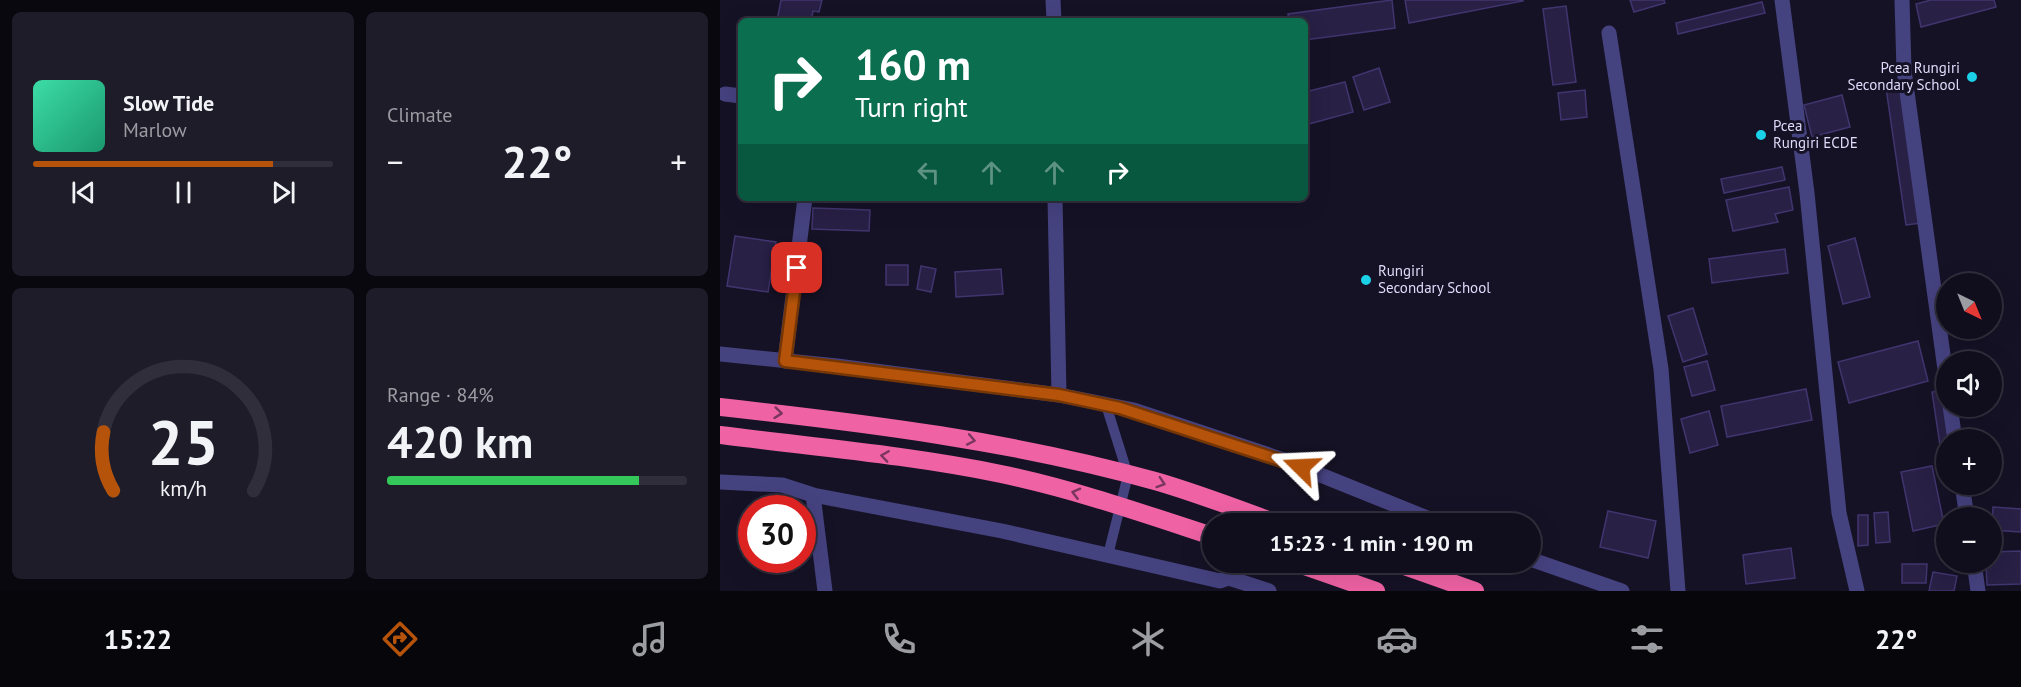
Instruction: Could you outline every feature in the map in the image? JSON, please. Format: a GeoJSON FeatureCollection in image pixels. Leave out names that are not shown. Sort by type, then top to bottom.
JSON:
{"type":"FeatureCollection","features":[{"type":"Feature","properties":{"kind":"highway"},"geometry":{"type":"LineString","coordinates":[[720,407],[908,429],[1062,458],[1155,481],[1248,513]]}},
{"type":"Feature","properties":{"kind":"highway"},"geometry":{"type":"LineString","coordinates":[[720,435],[889,456],[1001,474],[1121,506],[1202,533]]}},
{"type":"Feature","properties":{"kind":"highway"},"geometry":{"type":"LineString","coordinates":[[1324,573],[1376,591]]}},
{"type":"Feature","properties":{"kind":"highway"},"geometry":{"type":"LineString","coordinates":[[1424,573],[1475,591]]}},
{"type":"Feature","properties":{"kind":"street"},"geometry":{"type":"LineString","coordinates":[[1053,0],[1054,18]]}},
{"type":"Feature","properties":{"kind":"street"},"geometry":{"type":"LineString","coordinates":[[1782,0],[1807,193],[1839,513],[1857,591]]}},
{"type":"Feature","properties":{"kind":"street"},"geometry":{"type":"LineString","coordinates":[[1902,0],[1904,70],[1942,351]]}},
{"type":"Feature","properties":{"kind":"street"},"geometry":{"type":"LineString","coordinates":[[1609,33],[1661,369],[1678,591]]}},
{"type":"Feature","properties":{"kind":"street"},"geometry":{"type":"LineString","coordinates":[[725,94],[738,96]]}},
{"type":"Feature","properties":{"kind":"street"},"geometry":{"type":"LineString","coordinates":[[785,361],[805,201]]}},
{"type":"Feature","properties":{"kind":"street"},"geometry":{"type":"LineString","coordinates":[[1055,201],[1059,395]]}},
{"type":"Feature","properties":{"kind":"street"},"geometry":{"type":"LineString","coordinates":[[720,354],[1059,395],[1134,410],[1281,459],[1415,513]]}},
{"type":"Feature","properties":{"kind":"street"},"geometry":{"type":"LineString","coordinates":[[720,482],[782,485],[813,495]]}},
{"type":"Feature","properties":{"kind":"street"},"geometry":{"type":"LineString","coordinates":[[816,496],[1002,531],[1108,555],[1219,586],[1228,578],[1269,591]]}},
{"type":"Feature","properties":{"kind":"street"},"geometry":{"type":"LineString","coordinates":[[816,519],[825,591]]}},
{"type":"Feature","properties":{"kind":"street"},"geometry":{"type":"LineString","coordinates":[[1541,563],[1622,591]]}},
{"type":"Feature","properties":{"kind":"street"},"geometry":{"type":"LineString","coordinates":[[1976,573],[1978,591]]}},
{"type":"Feature","properties":{"kind":"lane"},"geometry":{"type":"LineString","coordinates":[[1106,405],[1128,475],[1108,555]]}},
{"type":"Feature","properties":{"kind":"building"},"geometry":{"type":"Polygon","coordinates":[[[781,0],[822,0],[819,12],[813,11],[812,18],[778,18],[781,0]]]}},
{"type":"Feature","properties":{"kind":"building"},"geometry":{"type":"Polygon","coordinates":[[[1392,0],[1395,28],[1308,40],[1308,18],[1289,18],[1288,14],[1392,0]]]}},
{"type":"Feature","properties":{"kind":"building"},"geometry":{"type":"Polygon","coordinates":[[[1405,0],[1523,0],[1523,1],[1409,23],[1405,0]]]}},
{"type":"Feature","properties":{"kind":"building"},"geometry":{"type":"Polygon","coordinates":[[[1630,0],[1664,0],[1665,3],[1634,12],[1630,0]]]}},
{"type":"Feature","properties":{"kind":"building"},"geometry":{"type":"Polygon","coordinates":[[[1931,0],[1994,0],[1996,7],[1921,27],[1916,4],[1931,0]]]}},
{"type":"Feature","properties":{"kind":"building"},"geometry":{"type":"Polygon","coordinates":[[[1762,2],[1765,13],[1678,34],[1676,23],[1762,2]]]}},
{"type":"Feature","properties":{"kind":"building"},"geometry":{"type":"Polygon","coordinates":[[[1566,6],[1576,82],[1553,85],[1543,9],[1566,6]]]}},
{"type":"Feature","properties":{"kind":"building"},"geometry":{"type":"Polygon","coordinates":[[[1379,68],[1390,102],[1364,110],[1353,77],[1379,68]]]}},
{"type":"Feature","properties":{"kind":"building"},"geometry":{"type":"Polygon","coordinates":[[[1345,82],[1353,112],[1308,124],[1308,91],[1345,82]]]}},
{"type":"Feature","properties":{"kind":"building"},"geometry":{"type":"Polygon","coordinates":[[[1901,85],[1921,223],[1906,225],[1886,88],[1901,85]]]}},
{"type":"Feature","properties":{"kind":"building"},"geometry":{"type":"Polygon","coordinates":[[[1585,90],[1587,117],[1561,120],[1558,93],[1585,90]]]}},
{"type":"Feature","properties":{"kind":"building"},"geometry":{"type":"Polygon","coordinates":[[[1842,95],[1850,127],[1812,137],[1804,105],[1842,95]]]}},
{"type":"Feature","properties":{"kind":"building"},"geometry":{"type":"Polygon","coordinates":[[[1782,167],[1785,180],[1724,193],[1721,179],[1782,167]]]}},
{"type":"Feature","properties":{"kind":"building"},"geometry":{"type":"Polygon","coordinates":[[[1789,187],[1793,210],[1775,214],[1778,222],[1733,231],[1726,200],[1789,187]]]}},
{"type":"Feature","properties":{"kind":"building"},"geometry":{"type":"Polygon","coordinates":[[[813,208],[870,210],[869,231],[812,229],[813,208]]]}},
{"type":"Feature","properties":{"kind":"building"},"geometry":{"type":"Polygon","coordinates":[[[735,236],[776,242],[768,292],[727,286],[735,236]]]}},
{"type":"Feature","properties":{"kind":"building"},"geometry":{"type":"Polygon","coordinates":[[[1855,238],[1870,297],[1843,304],[1828,246],[1855,238]]]}},
{"type":"Feature","properties":{"kind":"building"},"geometry":{"type":"Polygon","coordinates":[[[1785,249],[1788,273],[1712,283],[1709,259],[1785,249]]]}},
{"type":"Feature","properties":{"kind":"building"},"geometry":{"type":"Polygon","coordinates":[[[886,265],[908,265],[908,285],[886,285],[886,265]]]}},
{"type":"Feature","properties":{"kind":"building"},"geometry":{"type":"Polygon","coordinates":[[[921,266],[936,269],[931,292],[917,289],[921,266]]]}},
{"type":"Feature","properties":{"kind":"building"},"geometry":{"type":"Polygon","coordinates":[[[1001,269],[1003,294],[956,297],[955,272],[1001,269]]]}},
{"type":"Feature","properties":{"kind":"building"},"geometry":{"type":"Polygon","coordinates":[[[1693,308],[1707,354],[1683,362],[1668,316],[1693,308]]]}},
{"type":"Feature","properties":{"kind":"building"},"geometry":{"type":"Polygon","coordinates":[[[1918,341],[1928,381],[1849,403],[1838,362],[1918,341]]]}},
{"type":"Feature","properties":{"kind":"building"},"geometry":{"type":"Polygon","coordinates":[[[1707,361],[1715,390],[1692,396],[1684,367],[1707,361]]]}},
{"type":"Feature","properties":{"kind":"building"},"geometry":{"type":"Polygon","coordinates":[[[1806,389],[1812,420],[1727,437],[1721,406],[1806,389]]]}},
{"type":"Feature","properties":{"kind":"building"},"geometry":{"type":"Polygon","coordinates":[[[1936,391],[1936,417],[1948,417],[1949,429],[1938,429],[1932,392],[1936,391]]]}},
{"type":"Feature","properties":{"kind":"building"},"geometry":{"type":"Polygon","coordinates":[[[1709,411],[1718,445],[1690,453],[1681,419],[1709,411]]]}},
{"type":"Feature","properties":{"kind":"building"},"geometry":{"type":"Polygon","coordinates":[[[1932,466],[1936,495],[1938,495],[1940,507],[1936,507],[1936,526],[1913,531],[1901,472],[1932,466]]]}},
{"type":"Feature","properties":{"kind":"building"},"geometry":{"type":"Polygon","coordinates":[[[2002,508],[2021,509],[2021,532],[2002,531],[2002,508]]]}},
{"type":"Feature","properties":{"kind":"building"},"geometry":{"type":"Polygon","coordinates":[[[1608,511],[1656,521],[1648,558],[1600,547],[1608,511]]]}},
{"type":"Feature","properties":{"kind":"building"},"geometry":{"type":"Polygon","coordinates":[[[1888,512],[1890,542],[1876,543],[1874,513],[1888,512]]]}},
{"type":"Feature","properties":{"kind":"building"},"geometry":{"type":"Polygon","coordinates":[[[1858,515],[1868,515],[1868,545],[1858,546],[1858,515]]]}},
{"type":"Feature","properties":{"kind":"building"},"geometry":{"type":"Polygon","coordinates":[[[1791,548],[1795,578],[1746,584],[1743,555],[1791,548]]]}},
{"type":"Feature","properties":{"kind":"building"},"geometry":{"type":"Polygon","coordinates":[[[2021,551],[2021,584],[1987,585],[1986,573],[2002,573],[2002,552],[2021,551]]]}},
{"type":"Feature","properties":{"kind":"building"},"geometry":{"type":"Polygon","coordinates":[[[1902,564],[1927,564],[1926,583],[1902,583],[1902,564]]]}},
{"type":"Feature","properties":{"kind":"building"},"geometry":{"type":"Polygon","coordinates":[[[1933,572],[1957,576],[1954,591],[1929,591],[1933,572]]]}},
{"type":"Feature","properties":{"kind":"place","name":"Pcea Rungiri Secondary School"},"geometry":{"type":"Point","coordinates":[1972,77]}},
{"type":"Feature","properties":{"kind":"place","name":"Pcea Rungiri ECDE"},"geometry":{"type":"Point","coordinates":[1761,135]}},
{"type":"Feature","properties":{"kind":"place","name":"Rungiri Secondary School"},"geometry":{"type":"Point","coordinates":[1366,280]}},
{"type":"Feature","properties":{"kind":"route"},"geometry":{"type":"LineString","coordinates":[[797,268],[785,361],[1059,395],[1134,410],[1301,467]]}}]}
